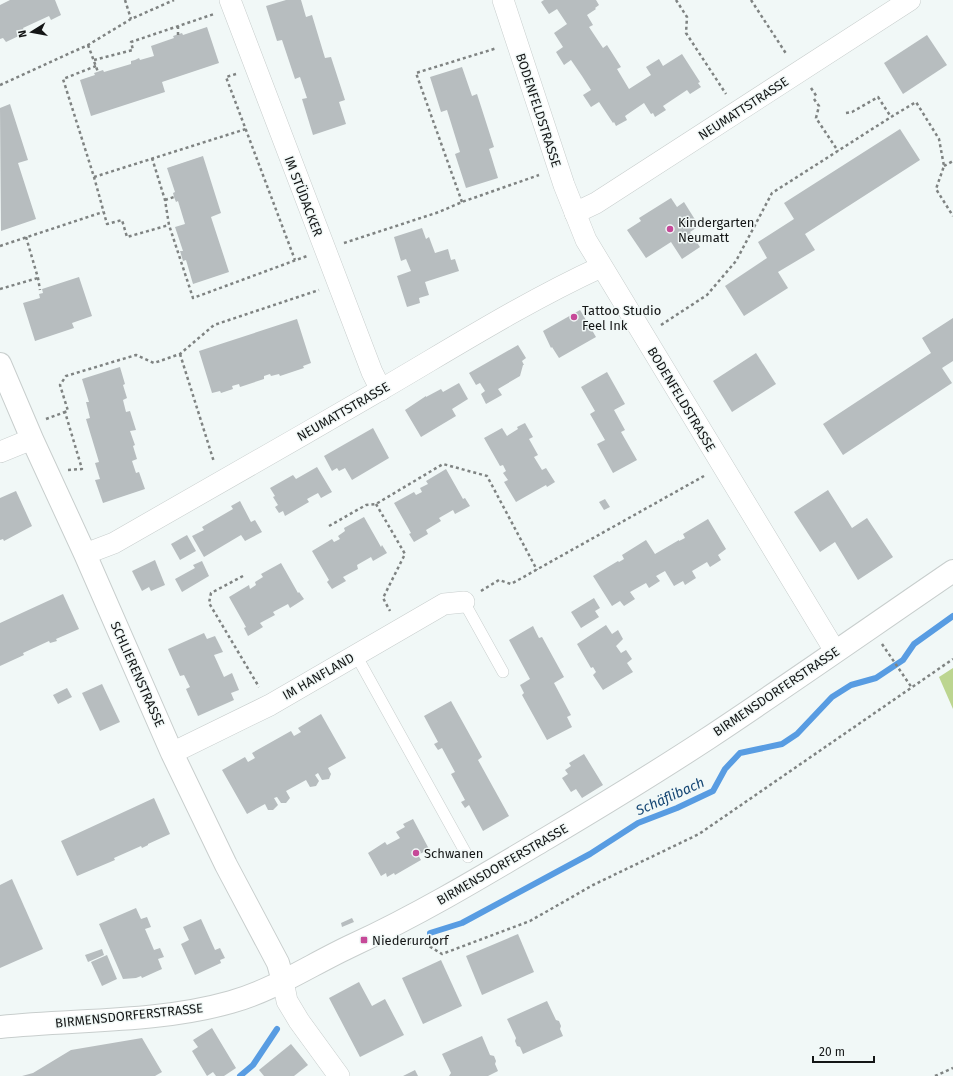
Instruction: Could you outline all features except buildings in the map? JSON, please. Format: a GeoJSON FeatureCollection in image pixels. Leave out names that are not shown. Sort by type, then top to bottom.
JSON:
{"type":"FeatureCollection","features":[{"type":"Feature","properties":{"kind":"main road","name":"SCHLIERENSTRASSE"},"geometry":{"type":"LineString","coordinates":[[0,364],[36,430],[86,554],[172,752],[226,865],[278,963],[283,981]]}},
{"type":"Feature","properties":{"kind":"main road","name":"BIRMENSDORFERSTRASSE"},"geometry":{"type":"LineString","coordinates":[[0,1027],[193,1011],[231,1002],[264,991],[324,959],[390,927],[487,874],[636,785],[708,738],[953,571]]}},
{"type":"Feature","properties":{"kind":"street","name":"BODENFELDSTRASSE"},"geometry":{"type":"LineString","coordinates":[[503,0],[564,185],[586,240],[835,651]]}},
{"type":"Feature","properties":{"kind":"street","name":"NEUMATTSTRASSE"},"geometry":{"type":"LineString","coordinates":[[575,213],[596,203],[910,0]]}},
{"type":"Feature","properties":{"kind":"street","name":"IM STÜDACKER"},"geometry":{"type":"LineString","coordinates":[[232,4],[338,284],[372,372],[381,390]]}},
{"type":"Feature","properties":{"kind":"street","name":"NEUMATTSTRASSE"},"geometry":{"type":"LineString","coordinates":[[86,554],[114,542],[381,390],[472,336],[569,282],[601,267]]}},
{"type":"Feature","properties":{"kind":"street"},"geometry":{"type":"LineString","coordinates":[[0,452],[36,430]]}},
{"type":"Feature","properties":{"kind":"street","name":"IM HANFLAND"},"geometry":{"type":"LineString","coordinates":[[172,752],[270,704],[444,604],[464,602]]}},
{"type":"Feature","properties":{"kind":"street"},"geometry":{"type":"LineString","coordinates":[[283,981],[287,1001],[299,1021],[339,1076]]}},
{"type":"Feature","properties":{"kind":"lane"},"geometry":{"type":"LineString","coordinates":[[464,602],[503,672]]}},
{"type":"Feature","properties":{"kind":"lane"},"geometry":{"type":"LineString","coordinates":[[356,655],[468,857]]}},
{"type":"Feature","properties":{"kind":"path"},"geometry":{"type":"LineString","coordinates":[[125,0],[131,19]]}},
{"type":"Feature","properties":{"kind":"path"},"geometry":{"type":"LineString","coordinates":[[0,85],[88,45],[131,19],[174,0]]}},
{"type":"Feature","properties":{"kind":"path"},"geometry":{"type":"LineString","coordinates":[[676,0],[687,17],[686,33],[728,96]]}},
{"type":"Feature","properties":{"kind":"path"},"geometry":{"type":"LineString","coordinates":[[751,0],[798,72]]}},
{"type":"Feature","properties":{"kind":"path"},"geometry":{"type":"LineString","coordinates":[[94,60],[133,50],[131,42],[178,26],[232,4]]}},
{"type":"Feature","properties":{"kind":"path"},"geometry":{"type":"LineString","coordinates":[[178,26],[178,34]]}},
{"type":"Feature","properties":{"kind":"path"},"geometry":{"type":"LineString","coordinates":[[462,202],[416,73],[517,42]]}},
{"type":"Feature","properties":{"kind":"path"},"geometry":{"type":"LineString","coordinates":[[88,45],[98,72]]}},
{"type":"Feature","properties":{"kind":"path"},"geometry":{"type":"LineString","coordinates":[[96,66],[63,79],[94,177],[107,224],[122,220],[127,237],[169,225]]}},
{"type":"Feature","properties":{"kind":"path"},"geometry":{"type":"LineString","coordinates":[[255,68],[226,77],[295,260]]}},
{"type":"Feature","properties":{"kind":"path"},"geometry":{"type":"LineString","coordinates":[[846,113],[852,112],[878,97],[890,117]]}},
{"type":"Feature","properties":{"kind":"path"},"geometry":{"type":"LineString","coordinates":[[814,99],[819,106],[816,118],[838,151]]}},
{"type":"Feature","properties":{"kind":"path"},"geometry":{"type":"LineString","coordinates":[[643,336],[707,295],[736,261],[772,193],[890,117],[916,102],[939,139],[944,166],[936,189],[953,216]]}},
{"type":"Feature","properties":{"kind":"path"},"geometry":{"type":"LineString","coordinates":[[94,177],[246,129]]}},
{"type":"Feature","properties":{"kind":"path"},"geometry":{"type":"LineString","coordinates":[[944,166],[953,160]]}},
{"type":"Feature","properties":{"kind":"path"},"geometry":{"type":"LineString","coordinates":[[165,200],[174,197]]}},
{"type":"Feature","properties":{"kind":"path"},"geometry":{"type":"LineString","coordinates":[[0,246],[103,212]]}},
{"type":"Feature","properties":{"kind":"path"},"geometry":{"type":"LineString","coordinates":[[26,237],[40,290]]}},
{"type":"Feature","properties":{"kind":"path"},"geometry":{"type":"LineString","coordinates":[[0,289],[38,278]]}},
{"type":"Feature","properties":{"kind":"path"},"geometry":{"type":"LineString","coordinates":[[36,430],[68,411],[60,385],[66,376],[136,355],[154,363],[180,354],[214,325],[338,284]]}},
{"type":"Feature","properties":{"kind":"path"},"geometry":{"type":"LineString","coordinates":[[180,354],[210,445],[213,460],[224,480]]}},
{"type":"Feature","properties":{"kind":"path"},"geometry":{"type":"LineString","coordinates":[[65,412],[82,469],[66,471]]}},
{"type":"Feature","properties":{"kind":"path"},"geometry":{"type":"LineString","coordinates":[[329,526],[366,505],[376,504],[443,464],[487,476],[536,570]]}},
{"type":"Feature","properties":{"kind":"path"},"geometry":{"type":"LineString","coordinates":[[464,602],[499,580],[511,584],[696,482],[722,465]]}},
{"type":"Feature","properties":{"kind":"path"},"geometry":{"type":"LineString","coordinates":[[376,504],[404,554],[383,598],[400,629]]}},
{"type":"Feature","properties":{"kind":"path"},"geometry":{"type":"LineString","coordinates":[[243,576],[211,593],[209,603],[270,704]]}},
{"type":"Feature","properties":{"kind":"path"},"geometry":{"type":"LineString","coordinates":[[884,646],[912,688]]}},
{"type":"Feature","properties":{"kind":"path"},"geometry":{"type":"LineString","coordinates":[[405,944],[419,940],[442,954],[530,921],[592,885],[699,834],[953,659]]}},
{"type":"Feature","properties":{"kind":"path"},"geometry":{"type":"LineString","coordinates":[[935,1076],[953,1068]]}},
{"type":"Feature","properties":{"kind":"green space"},"geometry":{"type":"Polygon","coordinates":[[[953,668],[953,709],[939,677],[953,668]]]}},
{"type":"Feature","properties":{"kind":"waterway","name":"Schäflibach"},"geometry":{"type":"LineString","coordinates":[[430,933],[462,923],[590,854],[638,823],[677,808],[713,791],[725,769],[740,753],[782,744],[797,734],[832,697],[851,685],[876,678],[903,660],[914,644],[953,616]]}},
{"type":"Feature","properties":{"kind":"waterway","name":"Schäflibach"},"geometry":{"type":"LineString","coordinates":[[240,1076],[253,1065],[277,1029]]}},
{"type":"Feature","properties":{"kind":"place","name":"Kindergarten Neumatt"},"geometry":{"type":"Point","coordinates":[670,229]}},
{"type":"Feature","properties":{"kind":"place","name":"Tattoo Studio Feel Ink"},"geometry":{"type":"Point","coordinates":[574,317]}},
{"type":"Feature","properties":{"kind":"place","name":"Schwanen"},"geometry":{"type":"Point","coordinates":[416,853]}},
{"type":"Feature","properties":{"kind":"place","name":"Niederurdorf"},"geometry":{"type":"Point","coordinates":[364,940]}}]}
